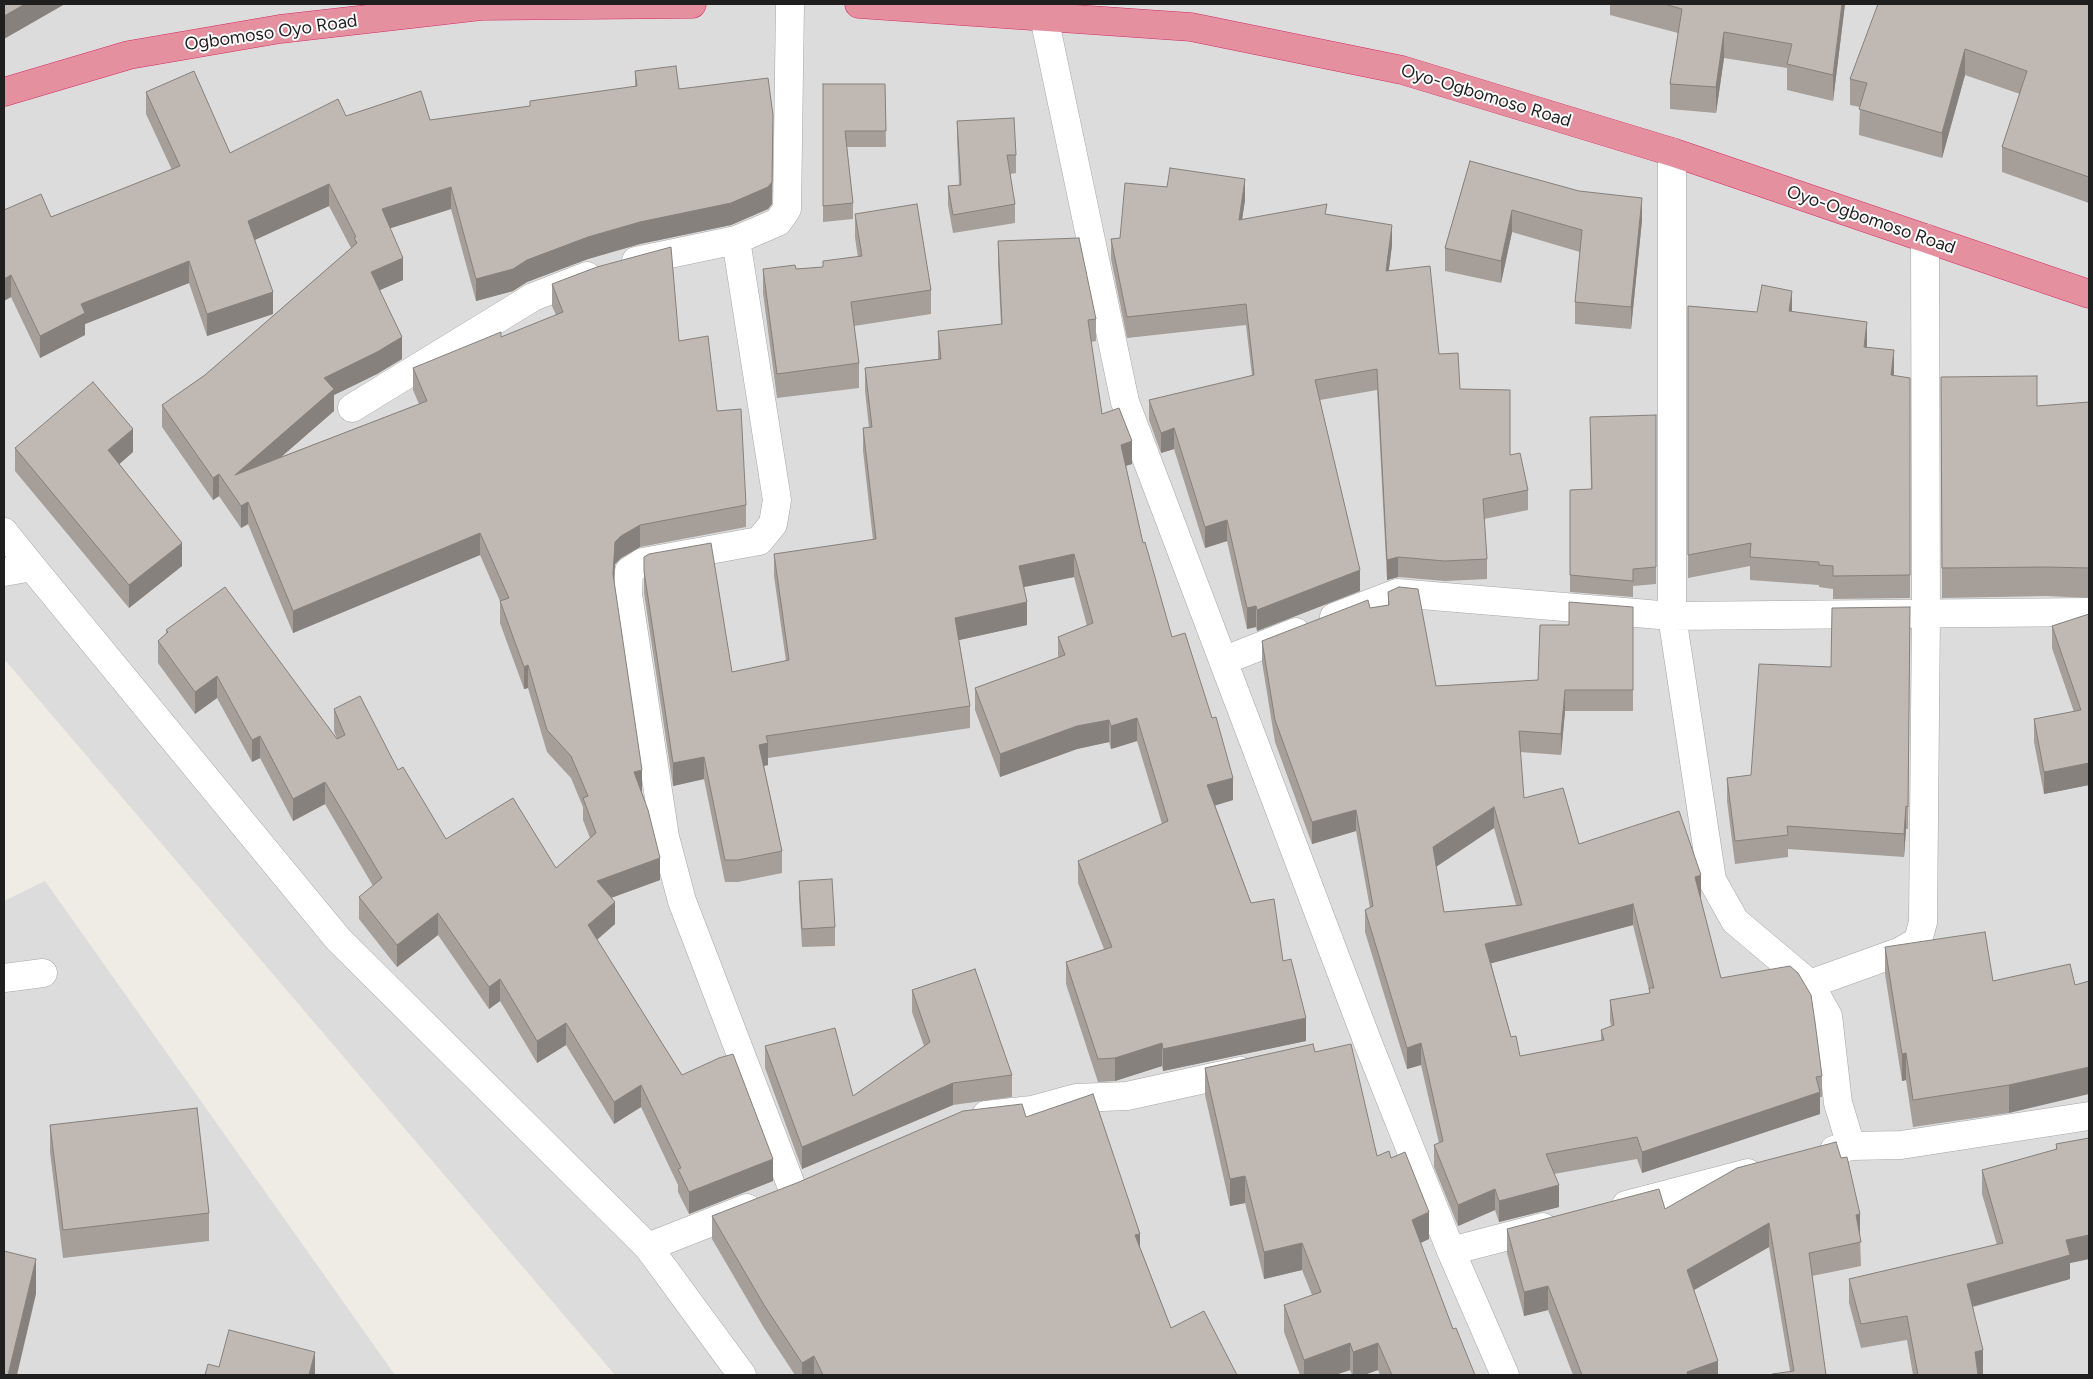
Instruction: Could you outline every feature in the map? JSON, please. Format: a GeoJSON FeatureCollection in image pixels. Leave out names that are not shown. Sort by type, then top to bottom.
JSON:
{"type":"FeatureCollection","features":[{"type":"Feature","properties":{"kind":"highway","name":"Ogbomoso Oyo Road"},"geometry":{"type":"LineString","coordinates":[[4,92],[129,55],[280,29],[481,6],[692,4]]}},
{"type":"Feature","properties":{"kind":"highway","name":"Oyo-Ogbomoso Road"},"geometry":{"type":"LineString","coordinates":[[859,4],[953,7],[1044,17],[1191,27],[1402,70],[1672,152],[2089,294]]}},
{"type":"Feature","properties":{"kind":"street"},"geometry":{"type":"LineString","coordinates":[[352,408],[533,297],[592,274],[643,259],[736,240],[778,222],[786,209],[790,4]]}},
{"type":"Feature","properties":{"kind":"street"},"geometry":{"type":"LineString","coordinates":[[1044,17],[1125,402],[1368,1043],[1451,1251],[1505,1375]]}},
{"type":"Feature","properties":{"kind":"street"},"geometry":{"type":"LineString","coordinates":[[1672,152],[1672,616],[1712,880],[1735,921],[1810,984],[1828,1016],[1838,1103],[1851,1146]]}},
{"type":"Feature","properties":{"kind":"street"},"geometry":{"type":"LineString","coordinates":[[1810,984],[1899,952],[1918,941],[1923,922],[1926,614],[1925,238]]}},
{"type":"Feature","properties":{"kind":"street"},"geometry":{"type":"LineString","coordinates":[[736,240],[777,500],[773,524],[759,541],[643,562],[629,570],[628,594],[665,837],[682,901],[793,1190]]}},
{"type":"Feature","properties":{"kind":"street"},"geometry":{"type":"LineString","coordinates":[[4,532],[338,939],[648,1246],[742,1375]]}},
{"type":"Feature","properties":{"kind":"street"},"geometry":{"type":"LineString","coordinates":[[4,572],[32,567]]}},
{"type":"Feature","properties":{"kind":"street"},"geometry":{"type":"LineString","coordinates":[[1223,661],[1397,593],[1672,616],[2089,612]]}},
{"type":"Feature","properties":{"kind":"street"},"geometry":{"type":"LineString","coordinates":[[4,978],[42,973]]}},
{"type":"Feature","properties":{"kind":"street"},"geometry":{"type":"LineString","coordinates":[[1339,1050],[1368,1043]]}},
{"type":"Feature","properties":{"kind":"street"},"geometry":{"type":"LineString","coordinates":[[959,1119],[1032,1110],[1076,1098],[1127,1096],[1262,1067]]}},
{"type":"Feature","properties":{"kind":"street"},"geometry":{"type":"LineString","coordinates":[[1813,1156],[1851,1146],[1901,1145],[2089,1116]]}},
{"type":"Feature","properties":{"kind":"street"},"geometry":{"type":"LineString","coordinates":[[1603,1211],[1775,1166]]}},
{"type":"Feature","properties":{"kind":"street"},"geometry":{"type":"LineString","coordinates":[[648,1246],[820,1178]]}},
{"type":"Feature","properties":{"kind":"street"},"geometry":{"type":"LineString","coordinates":[[1451,1251],[1565,1221]]}},
{"type":"Feature","properties":{"kind":"shaded area"},"geometry":{"type":"Polygon","coordinates":[[[4,4],[2089,4],[2089,1375],[615,1375],[4,659],[4,4]]]}},
{"type":"Feature","properties":{"kind":"shaded area"},"geometry":{"type":"Polygon","coordinates":[[[45,881],[395,1375],[4,1375],[4,901],[45,881]]]}},
{"type":"Feature","properties":{"kind":"building"},"geometry":{"type":"Polygon","coordinates":[[[4,4],[25,4],[4,16],[4,4]]]}},
{"type":"Feature","properties":{"kind":"building"},"geometry":{"type":"Polygon","coordinates":[[[1664,4],[1842,4],[1833,75],[1787,64],[1792,44],[1724,32],[1716,87],[1670,84],[1682,9],[1664,4]]]}},
{"type":"Feature","properties":{"kind":"building"},"geometry":{"type":"Polygon","coordinates":[[[1878,4],[2089,4],[2089,177],[2002,147],[2027,71],[1965,49],[1942,133],[1859,109],[1867,83],[1850,79],[1878,4]]]}},
{"type":"Feature","properties":{"kind":"building"},"geometry":{"type":"Polygon","coordinates":[[[676,66],[679,89],[768,78],[773,115],[772,182],[768,187],[731,203],[640,222],[588,237],[527,260],[513,269],[476,279],[451,187],[382,209],[403,258],[371,272],[402,337],[377,352],[324,378],[334,389],[235,475],[427,401],[413,368],[501,332],[501,337],[563,312],[552,284],[597,267],[671,247],[679,341],[708,336],[717,411],[741,409],[746,505],[640,525],[621,536],[615,542],[613,574],[642,770],[634,772],[648,810],[660,858],[597,881],[615,902],[588,925],[682,1075],[719,1058],[733,1054],[773,1159],[689,1192],[678,1169],[681,1168],[641,1085],[614,1102],[566,1023],[537,1041],[500,979],[489,987],[438,913],[397,945],[359,897],[382,878],[325,782],[293,799],[260,736],[252,740],[217,676],[195,692],[158,641],[168,632],[166,630],[225,587],[337,739],[345,735],[334,709],[360,696],[398,770],[403,767],[446,839],[513,798],[556,868],[596,833],[583,798],[588,796],[571,756],[547,730],[528,665],[524,667],[500,601],[509,598],[480,533],[293,611],[248,502],[241,506],[219,474],[213,478],[162,405],[205,375],[357,243],[354,238],[356,237],[329,184],[248,221],[273,292],[207,314],[189,261],[81,304],[85,313],[40,336],[11,275],[4,279],[4,210],[41,194],[51,217],[180,166],[146,92],[194,71],[230,153],[338,99],[346,116],[421,91],[430,120],[530,106],[530,101],[637,86],[635,71],[676,66]]]}},
{"type":"Feature","properties":{"kind":"building"},"geometry":{"type":"Polygon","coordinates":[[[823,84],[885,84],[886,131],[845,131],[853,203],[823,206],[823,84]]]}},
{"type":"Feature","properties":{"kind":"building"},"geometry":{"type":"Polygon","coordinates":[[[1014,118],[1016,155],[1007,155],[1015,204],[953,215],[948,186],[961,185],[957,121],[1014,118]]]}},
{"type":"Feature","properties":{"kind":"building"},"geometry":{"type":"Polygon","coordinates":[[[1470,161],[1579,191],[1642,198],[1631,307],[1575,302],[1582,230],[1512,210],[1501,261],[1445,248],[1470,161]]]}},
{"type":"Feature","properties":{"kind":"building"},"geometry":{"type":"Polygon","coordinates":[[[1170,168],[1245,179],[1239,220],[1327,204],[1325,214],[1392,225],[1386,271],[1430,266],[1439,354],[1458,353],[1460,389],[1510,390],[1510,455],[1520,453],[1528,490],[1483,499],[1487,559],[1445,561],[1398,557],[1387,560],[1377,369],[1315,380],[1360,570],[1257,610],[1256,606],[1247,608],[1227,520],[1205,527],[1174,428],[1161,433],[1149,400],[1254,375],[1246,304],[1127,317],[1111,239],[1120,238],[1125,183],[1167,187],[1170,168]]]}},
{"type":"Feature","properties":{"kind":"building"},"geometry":{"type":"Polygon","coordinates":[[[917,204],[931,290],[851,302],[859,363],[777,374],[763,269],[795,265],[796,269],[823,267],[823,261],[862,256],[855,214],[917,204]]]}},
{"type":"Feature","properties":{"kind":"building"},"geometry":{"type":"Polygon","coordinates":[[[1079,238],[1096,319],[1088,320],[1102,414],[1119,408],[1132,441],[1121,445],[1143,543],[1145,542],[1172,637],[1185,633],[1212,718],[1216,717],[1233,778],[1207,785],[1251,903],[1274,899],[1283,961],[1291,959],[1306,1018],[1163,1049],[1162,1043],[1115,1058],[1098,1059],[1066,962],[1112,947],[1078,861],[1168,821],[1137,718],[1111,726],[1109,720],[1077,726],[1000,754],[975,688],[1065,655],[1058,637],[1093,623],[1074,554],[1019,566],[1027,602],[955,618],[970,706],[766,736],[768,743],[759,745],[782,851],[738,860],[725,860],[704,757],[673,763],[644,571],[644,557],[649,554],[711,543],[732,672],[789,660],[774,554],[876,539],[863,428],[872,427],[865,368],[941,359],[938,331],[1002,324],[998,241],[1079,238]]]}},
{"type":"Feature","properties":{"kind":"building"},"geometry":{"type":"Polygon","coordinates":[[[1762,285],[1792,291],[1789,311],[1867,322],[1864,347],[1894,350],[1891,375],[1910,378],[1910,575],[1833,576],[1833,566],[1819,565],[1819,562],[1750,557],[1751,543],[1688,555],[1688,306],[1757,312],[1762,285]]]}},
{"type":"Feature","properties":{"kind":"building"},"geometry":{"type":"Polygon","coordinates":[[[2037,376],[2037,406],[2089,402],[2089,568],[1942,568],[1941,377],[2037,376]]]}},
{"type":"Feature","properties":{"kind":"building"},"geometry":{"type":"Polygon","coordinates":[[[93,382],[133,429],[108,450],[182,543],[129,585],[15,448],[93,382]]]}},
{"type":"Feature","properties":{"kind":"building"},"geometry":{"type":"Polygon","coordinates":[[[1656,415],[1656,567],[1633,569],[1633,581],[1570,575],[1570,490],[1592,489],[1590,417],[1656,415]]]}},
{"type":"Feature","properties":{"kind":"building"},"geometry":{"type":"Polygon","coordinates":[[[1399,587],[1418,589],[1436,686],[1538,680],[1540,625],[1569,625],[1569,602],[1633,607],[1633,690],[1565,690],[1561,734],[1519,731],[1524,798],[1563,788],[1579,844],[1679,811],[1701,875],[1695,877],[1721,978],[1790,966],[1798,973],[1811,995],[1822,1076],[1816,1077],[1820,1092],[1642,1152],[1637,1137],[1546,1154],[1559,1185],[1499,1201],[1495,1189],[1458,1205],[1434,1145],[1443,1141],[1421,1043],[1407,1048],[1365,910],[1373,906],[1356,810],[1312,822],[1275,720],[1262,641],[1368,600],[1370,608],[1389,605],[1388,592],[1399,587]],[[1494,807],[1433,847],[1444,912],[1522,905],[1494,807]],[[1633,904],[1485,944],[1511,1037],[1516,1036],[1520,1056],[1604,1040],[1601,1030],[1614,1025],[1610,1000],[1650,993],[1649,988],[1654,988],[1633,904]]]}},
{"type":"Feature","properties":{"kind":"building"},"geometry":{"type":"Polygon","coordinates":[[[1910,607],[1908,807],[1906,806],[1904,834],[1787,826],[1788,835],[1735,841],[1727,778],[1751,775],[1759,664],[1831,667],[1832,608],[1910,607]]]}},
{"type":"Feature","properties":{"kind":"building"},"geometry":{"type":"Polygon","coordinates":[[[2089,614],[2089,763],[2044,772],[2034,719],[2081,710],[2052,626],[2089,614]]]}},
{"type":"Feature","properties":{"kind":"building"},"geometry":{"type":"Polygon","coordinates":[[[832,879],[835,927],[802,929],[799,881],[832,879]]]}},
{"type":"Feature","properties":{"kind":"building"},"geometry":{"type":"Polygon","coordinates":[[[1985,932],[1993,981],[2070,964],[2075,985],[2089,981],[2089,1067],[2009,1085],[1913,1100],[1906,1053],[1902,1054],[1885,947],[1985,932]]]}},
{"type":"Feature","properties":{"kind":"building"},"geometry":{"type":"Polygon","coordinates":[[[975,969],[1012,1075],[953,1083],[802,1147],[765,1046],[835,1028],[853,1096],[930,1042],[912,990],[975,969]]]}},
{"type":"Feature","properties":{"kind":"building"},"geometry":{"type":"Polygon","coordinates":[[[1313,1044],[1315,1052],[1351,1044],[1377,1156],[1389,1151],[1391,1158],[1405,1152],[1429,1212],[1412,1220],[1453,1329],[1456,1328],[1475,1375],[1392,1375],[1378,1343],[1353,1352],[1350,1343],[1304,1360],[1284,1305],[1321,1292],[1302,1243],[1264,1252],[1245,1176],[1230,1179],[1205,1068],[1313,1044]]]}},
{"type":"Feature","properties":{"kind":"building"},"geometry":{"type":"Polygon","coordinates":[[[1093,1094],[1140,1234],[1135,1235],[1171,1328],[1204,1311],[1237,1375],[823,1375],[814,1356],[802,1363],[764,1305],[712,1216],[799,1182],[963,1111],[1022,1104],[1026,1117],[1093,1094]]]}},
{"type":"Feature","properties":{"kind":"building"},"geometry":{"type":"Polygon","coordinates":[[[197,1108],[209,1213],[63,1230],[50,1125],[197,1108]]]}},
{"type":"Feature","properties":{"kind":"building"},"geometry":{"type":"Polygon","coordinates":[[[2089,1138],[2089,1235],[2066,1240],[2070,1255],[1967,1284],[1983,1350],[1975,1352],[1978,1375],[1918,1375],[1907,1316],[1861,1324],[1849,1279],[2003,1243],[1982,1170],[2057,1149],[2056,1144],[2089,1138]]]}},
{"type":"Feature","properties":{"kind":"building"},"geometry":{"type":"Polygon","coordinates":[[[1836,1142],[1841,1158],[1847,1157],[1860,1214],[1856,1215],[1861,1242],[1809,1253],[1826,1375],[1772,1374],[1794,1371],[1769,1223],[1687,1270],[1718,1361],[1687,1372],[1688,1375],[1582,1375],[1548,1286],[1524,1292],[1507,1229],[1659,1189],[1665,1209],[1737,1168],[1836,1142]]]}},
{"type":"Feature","properties":{"kind":"building"},"geometry":{"type":"Polygon","coordinates":[[[4,1251],[36,1259],[8,1375],[4,1375],[4,1251]]]}},
{"type":"Feature","properties":{"kind":"building"},"geometry":{"type":"Polygon","coordinates":[[[229,1330],[315,1352],[309,1375],[205,1375],[208,1364],[219,1367],[229,1330]]]}}]}
